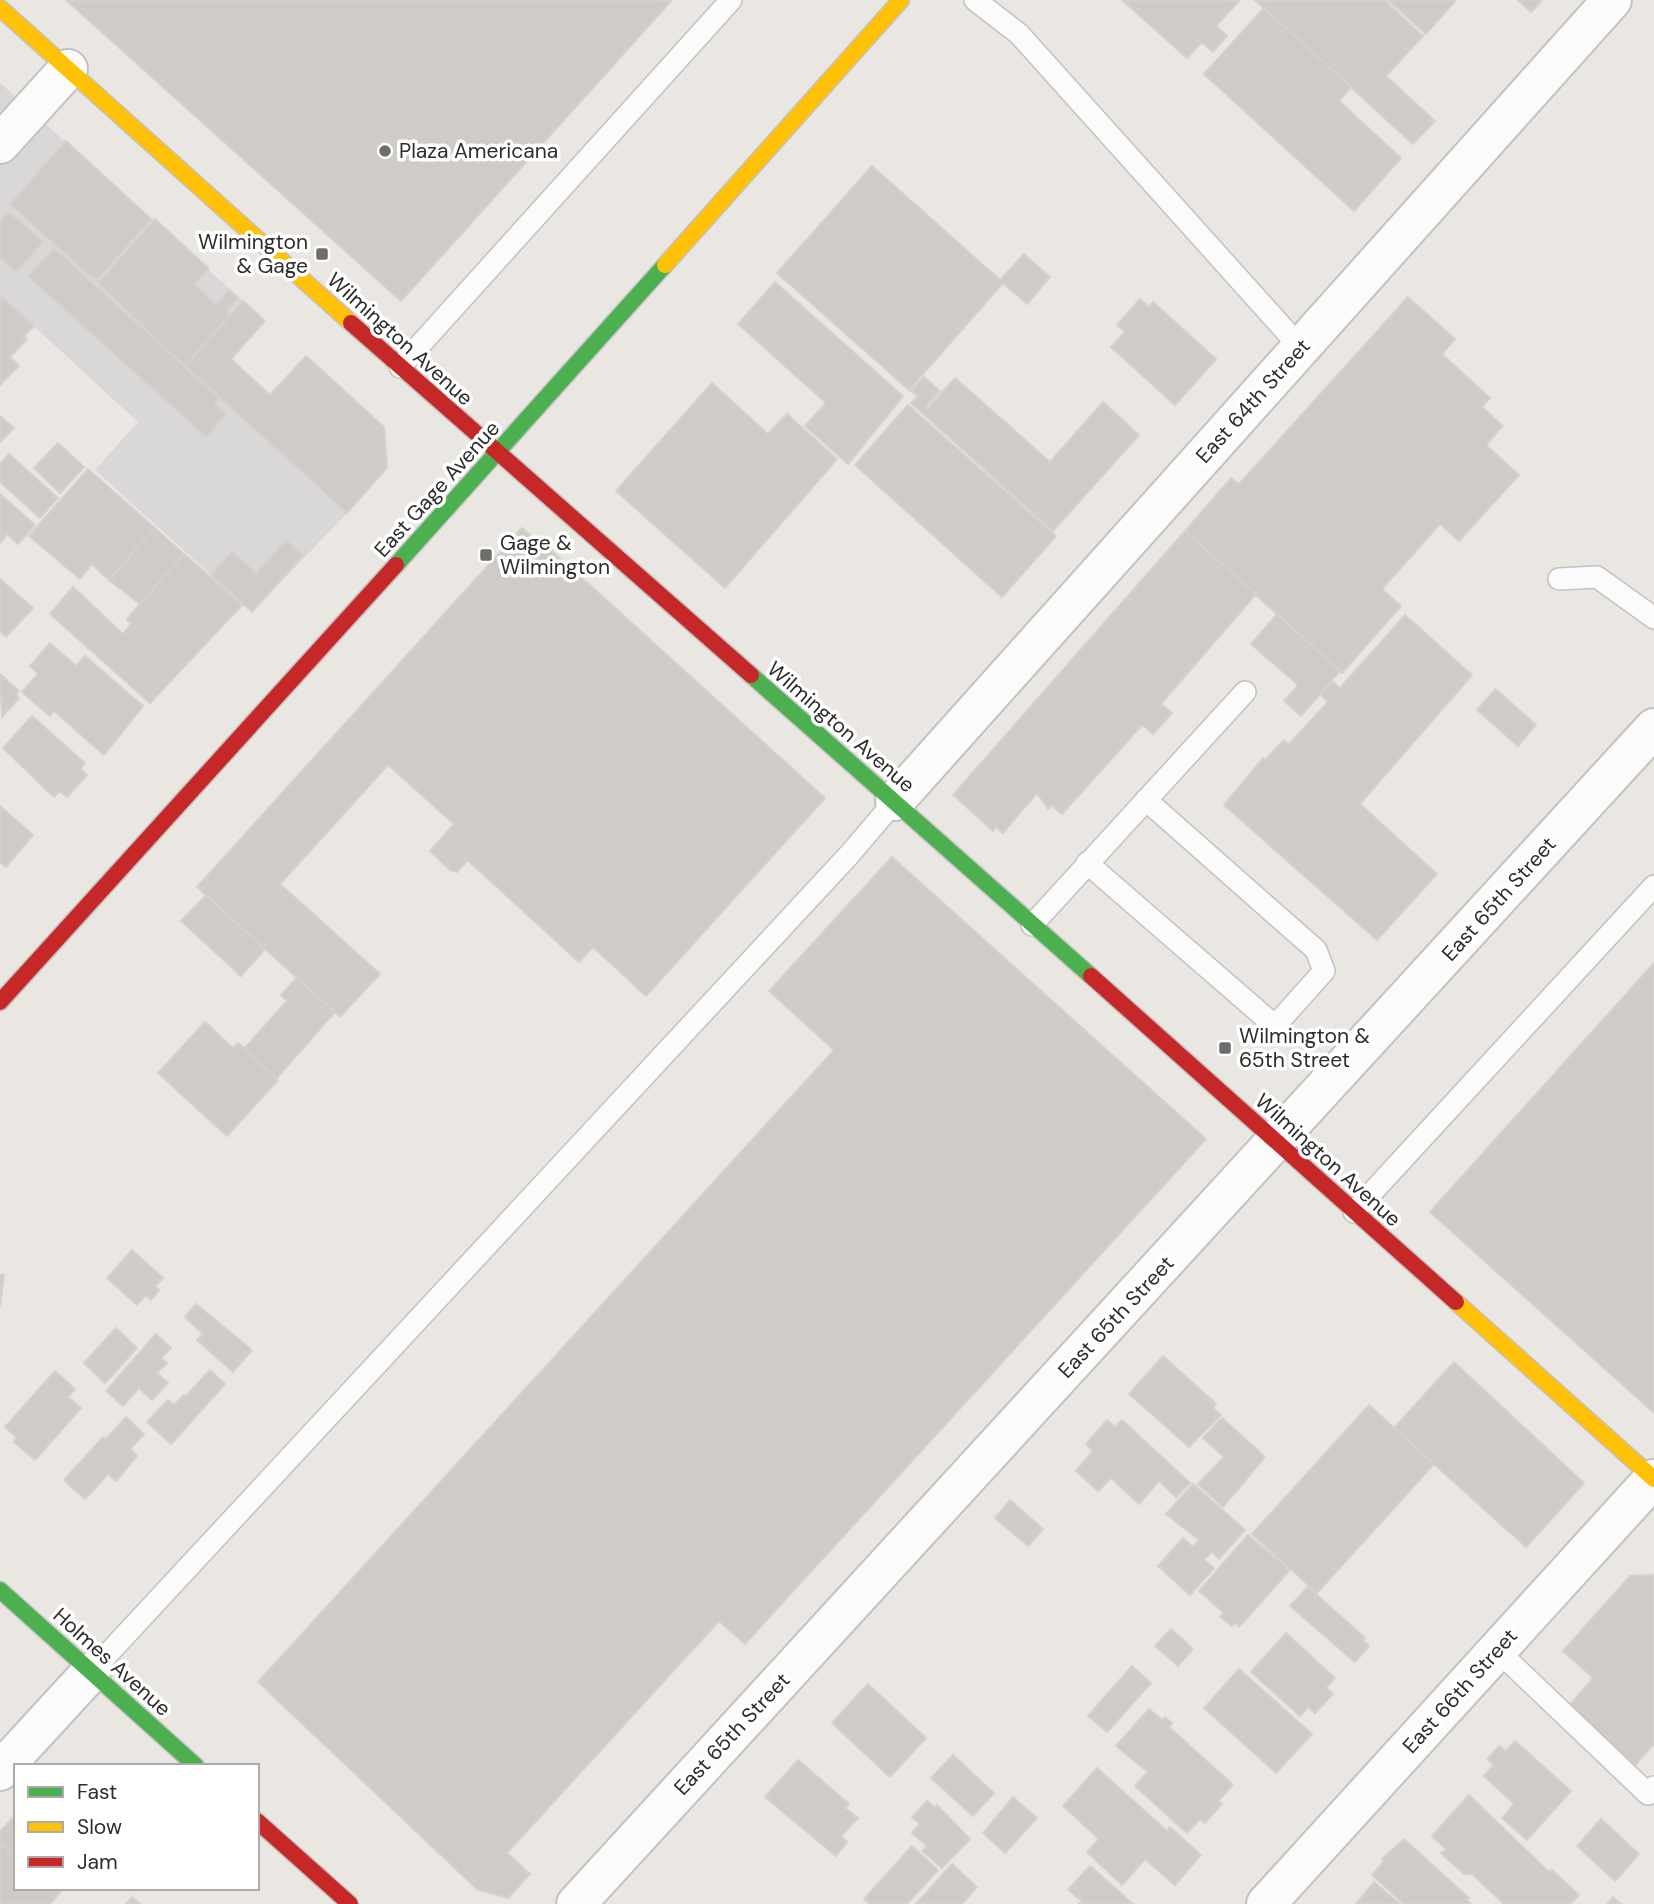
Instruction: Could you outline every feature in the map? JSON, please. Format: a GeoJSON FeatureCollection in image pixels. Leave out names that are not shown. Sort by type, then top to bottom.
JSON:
{"type":"FeatureCollection","features":[{"type":"Feature","properties":{"kind":"street","name":"East Gage Avenue"},"geometry":{"type":"LineString","coordinates":[[0,1002],[497,454],[901,0]]}},
{"type":"Feature","properties":{"kind":"street","name":"East 64th Street"},"geometry":{"type":"LineString","coordinates":[[895,801],[1612,0]]}},
{"type":"Feature","properties":{"kind":"street","name":"Wilmington Avenue"},"geometry":{"type":"LineString","coordinates":[[0,8],[497,454],[895,801],[1654,1479]]}},
{"type":"Feature","properties":{"kind":"street"},"geometry":{"type":"LineString","coordinates":[[0,144],[68,69]]}},
{"type":"Feature","properties":{"kind":"street","name":"East 65th Street"},"geometry":{"type":"LineString","coordinates":[[576,1904],[1654,729]]}},
{"type":"Feature","properties":{"kind":"street","name":"East 66th Street"},"geometry":{"type":"LineString","coordinates":[[1266,1904],[1654,1479]]}},
{"type":"Feature","properties":{"kind":"street","name":"Holmes Avenue"},"geometry":{"type":"LineString","coordinates":[[0,1590],[194,1764]]}},
{"type":"Feature","properties":{"kind":"street"},"geometry":{"type":"LineString","coordinates":[[0,1771],[91,1672]]}},
{"type":"Feature","properties":{"kind":"street"},"geometry":{"type":"LineString","coordinates":[[259,1823],[350,1904]]}},
{"type":"Feature","properties":{"kind":"lane"},"geometry":{"type":"LineString","coordinates":[[400,367],[731,0]]}},
{"type":"Feature","properties":{"kind":"lane"},"geometry":{"type":"LineString","coordinates":[[975,0],[1019,34],[1301,348]]}},
{"type":"Feature","properties":{"kind":"lane"},"geometry":{"type":"LineString","coordinates":[[1559,579],[1597,578],[1654,618]]}},
{"type":"Feature","properties":{"kind":"lane"},"geometry":{"type":"LineString","coordinates":[[1032,925],[1245,692]]}},
{"type":"Feature","properties":{"kind":"lane"},"geometry":{"type":"LineString","coordinates":[[1087,863],[1275,1026],[1324,971],[1316,950],[1146,800]]}},
{"type":"Feature","properties":{"kind":"lane"},"geometry":{"type":"LineString","coordinates":[[91,1672],[811,896],[895,801]]}},
{"type":"Feature","properties":{"kind":"lane"},"geometry":{"type":"LineString","coordinates":[[1354,1212],[1654,886]]}},
{"type":"Feature","properties":{"kind":"lane"},"geometry":{"type":"LineString","coordinates":[[1497,1650],[1648,1794],[1654,1787]]}},
{"type":"Feature","properties":{"kind":"shaded area"},"geometry":{"type":"Polygon","coordinates":[[[0,83],[243,301],[185,366],[347,513],[252,612],[95,470],[138,422],[0,295],[0,83]]]}},
{"type":"Feature","properties":{"kind":"building","name":"Plaza Americana"},"geometry":{"type":"Polygon","coordinates":[[[66,0],[672,0],[401,301],[66,0]]]}},
{"type":"Feature","properties":{"kind":"building"},"geometry":{"type":"Polygon","coordinates":[[[1122,0],[1240,0],[1216,26],[1227,36],[1213,52],[1202,42],[1187,58],[1122,0]]]}},
{"type":"Feature","properties":{"kind":"building"},"geometry":{"type":"Polygon","coordinates":[[[1384,0],[1423,36],[1386,76],[1435,121],[1413,144],[1256,1],[1384,0]]]}},
{"type":"Feature","properties":{"kind":"building"},"geometry":{"type":"Polygon","coordinates":[[[1388,0],[1456,0],[1426,34],[1388,0]]]}},
{"type":"Feature","properties":{"kind":"building"},"geometry":{"type":"Polygon","coordinates":[[[1518,0],[1542,0],[1531,12],[1518,0]]]}},
{"type":"Feature","properties":{"kind":"building"},"geometry":{"type":"Polygon","coordinates":[[[1264,8],[1351,87],[1339,101],[1401,158],[1354,211],[1204,74],[1264,8]]]}},
{"type":"Feature","properties":{"kind":"building"},"geometry":{"type":"Polygon","coordinates":[[[66,141],[151,219],[96,281],[10,204],[66,141]]]}},
{"type":"Feature","properties":{"kind":"building"},"geometry":{"type":"Polygon","coordinates":[[[872,166],[1000,280],[1024,254],[1050,277],[1027,304],[1003,283],[909,390],[777,273],[872,166]]]}},
{"type":"Feature","properties":{"kind":"building"},"geometry":{"type":"Polygon","coordinates":[[[9,212],[43,242],[16,272],[0,258],[0,222],[9,212]]]}},
{"type":"Feature","properties":{"kind":"building"},"geometry":{"type":"Polygon","coordinates":[[[155,219],[209,269],[194,284],[216,305],[229,290],[238,298],[226,312],[230,315],[185,366],[98,283],[155,219]]]}},
{"type":"Feature","properties":{"kind":"building"},"geometry":{"type":"Polygon","coordinates":[[[54,248],[219,398],[214,403],[226,414],[206,437],[28,276],[54,248]]]}},
{"type":"Feature","properties":{"kind":"building"},"geometry":{"type":"Polygon","coordinates":[[[775,282],[903,396],[848,464],[805,426],[826,403],[738,324],[775,282]]]}},
{"type":"Feature","properties":{"kind":"building"},"geometry":{"type":"Polygon","coordinates":[[[0,295],[34,326],[24,336],[27,339],[10,357],[19,366],[0,385],[0,295]]]}},
{"type":"Feature","properties":{"kind":"building"},"geometry":{"type":"Polygon","coordinates":[[[1408,297],[1455,339],[1442,354],[1490,398],[1482,407],[1503,426],[1486,445],[1519,475],[1459,541],[1440,524],[1382,589],[1401,606],[1342,673],[1185,531],[1231,478],[1239,484],[1408,297]]]}},
{"type":"Feature","properties":{"kind":"building"},"geometry":{"type":"Polygon","coordinates":[[[1140,299],[1149,307],[1153,302],[1216,359],[1175,405],[1111,347],[1125,332],[1117,325],[1140,299]]]}},
{"type":"Feature","properties":{"kind":"building"},"geometry":{"type":"Polygon","coordinates":[[[243,301],[265,321],[231,359],[270,395],[306,356],[384,427],[387,468],[347,513],[185,366],[243,301]]]}},
{"type":"Feature","properties":{"kind":"building"},"geometry":{"type":"Polygon","coordinates":[[[924,377],[940,391],[926,406],[928,408],[955,378],[1050,462],[1103,402],[1139,435],[1053,531],[911,403],[918,396],[911,391],[924,377]]]}},
{"type":"Feature","properties":{"kind":"building"},"geometry":{"type":"Polygon","coordinates":[[[712,383],[768,434],[787,414],[837,459],[725,588],[616,491],[712,383]]]}},
{"type":"Feature","properties":{"kind":"building"},"geometry":{"type":"Polygon","coordinates":[[[908,405],[1056,536],[1002,597],[855,465],[908,405]]]}},
{"type":"Feature","properties":{"kind":"building"},"geometry":{"type":"Polygon","coordinates":[[[0,416],[14,428],[0,442],[0,416]]]}},
{"type":"Feature","properties":{"kind":"building"},"geometry":{"type":"Polygon","coordinates":[[[58,443],[84,467],[60,493],[34,468],[58,443]]]}},
{"type":"Feature","properties":{"kind":"building"},"geometry":{"type":"Polygon","coordinates":[[[9,454],[58,498],[40,518],[0,482],[0,464],[9,454]]]}},
{"type":"Feature","properties":{"kind":"building"},"geometry":{"type":"Polygon","coordinates":[[[88,469],[155,528],[109,580],[92,564],[80,579],[29,536],[88,469]]]}},
{"type":"Feature","properties":{"kind":"building"},"geometry":{"type":"Polygon","coordinates":[[[0,494],[35,525],[18,544],[7,534],[0,543],[0,494]]]}},
{"type":"Feature","properties":{"kind":"building"},"geometry":{"type":"Polygon","coordinates":[[[155,528],[184,554],[140,604],[109,580],[155,528]]]}},
{"type":"Feature","properties":{"kind":"building"},"geometry":{"type":"Polygon","coordinates":[[[522,528],[549,552],[551,550],[825,798],[646,996],[593,947],[579,962],[463,856],[466,862],[457,872],[450,870],[430,851],[454,824],[388,765],[280,884],[380,974],[340,1017],[197,887],[522,528]]]}},
{"type":"Feature","properties":{"kind":"building"},"geometry":{"type":"Polygon","coordinates":[[[1185,531],[1256,594],[1161,704],[1172,713],[1153,734],[1142,725],[1062,814],[1051,805],[1048,809],[1037,793],[1003,833],[996,827],[993,831],[953,795],[1185,531]]]}},
{"type":"Feature","properties":{"kind":"building"},"geometry":{"type":"Polygon","coordinates":[[[286,540],[303,555],[252,612],[211,575],[232,551],[256,573],[286,540]]]}},
{"type":"Feature","properties":{"kind":"building"},"geometry":{"type":"Polygon","coordinates":[[[184,554],[242,605],[150,703],[50,614],[73,587],[123,634],[131,624],[127,619],[184,554]]]}},
{"type":"Feature","properties":{"kind":"building"},"geometry":{"type":"Polygon","coordinates":[[[0,579],[33,608],[6,637],[0,631],[0,579]]]}},
{"type":"Feature","properties":{"kind":"building"},"geometry":{"type":"Polygon","coordinates":[[[1277,614],[1340,671],[1301,716],[1284,701],[1298,685],[1251,644],[1277,614]]]}},
{"type":"Feature","properties":{"kind":"building"},"geometry":{"type":"Polygon","coordinates":[[[1405,615],[1472,675],[1360,804],[1437,874],[1377,940],[1224,805],[1263,758],[1265,760],[1284,740],[1289,744],[1328,702],[1321,695],[1333,682],[1340,688],[1405,615]]]}},
{"type":"Feature","properties":{"kind":"building"},"geometry":{"type":"Polygon","coordinates":[[[50,643],[76,666],[85,656],[143,706],[104,755],[54,711],[50,716],[22,692],[38,674],[30,666],[50,643]]]}},
{"type":"Feature","properties":{"kind":"building"},"geometry":{"type":"Polygon","coordinates":[[[0,674],[19,691],[16,695],[19,698],[2,717],[0,674]]]}},
{"type":"Feature","properties":{"kind":"building"},"geometry":{"type":"Polygon","coordinates":[[[1496,689],[1536,725],[1518,746],[1477,710],[1496,689]]]}},
{"type":"Feature","properties":{"kind":"building"},"geometry":{"type":"Polygon","coordinates":[[[32,716],[85,763],[80,769],[87,775],[67,797],[60,791],[54,797],[3,748],[32,716]]]}},
{"type":"Feature","properties":{"kind":"building"},"geometry":{"type":"Polygon","coordinates":[[[0,806],[33,835],[6,867],[0,862],[0,806]]]}},
{"type":"Feature","properties":{"kind":"building"},"geometry":{"type":"Polygon","coordinates":[[[892,857],[1206,1139],[745,1644],[719,1621],[507,1853],[530,1874],[508,1898],[477,1889],[258,1682],[834,1050],[769,991],[892,857]]]}},
{"type":"Feature","properties":{"kind":"building"},"geometry":{"type":"Polygon","coordinates":[[[206,895],[265,949],[241,976],[181,921],[206,895]]]}},
{"type":"Feature","properties":{"kind":"building"},"geometry":{"type":"Polygon","coordinates":[[[1654,963],[1654,1413],[1430,1212],[1654,963]]]}},
{"type":"Feature","properties":{"kind":"building"},"geometry":{"type":"Polygon","coordinates":[[[297,978],[335,1012],[276,1079],[244,1049],[287,1001],[281,995],[297,978]]]}},
{"type":"Feature","properties":{"kind":"building"},"geometry":{"type":"Polygon","coordinates":[[[205,1022],[233,1048],[238,1043],[278,1080],[227,1136],[158,1073],[205,1022]]]}},
{"type":"Feature","properties":{"kind":"building"},"geometry":{"type":"Polygon","coordinates":[[[132,1250],[163,1278],[155,1286],[159,1290],[151,1300],[146,1295],[137,1305],[107,1278],[132,1250]]]}},
{"type":"Feature","properties":{"kind":"building"},"geometry":{"type":"Polygon","coordinates":[[[0,1275],[4,1275],[0,1307],[0,1275]]]}},
{"type":"Feature","properties":{"kind":"building"},"geometry":{"type":"Polygon","coordinates":[[[196,1304],[252,1350],[233,1372],[197,1340],[203,1334],[185,1317],[196,1304]]]}},
{"type":"Feature","properties":{"kind":"building"},"geometry":{"type":"Polygon","coordinates":[[[116,1328],[137,1348],[105,1383],[84,1363],[116,1328]]]}},
{"type":"Feature","properties":{"kind":"building"},"geometry":{"type":"Polygon","coordinates":[[[156,1334],[171,1348],[161,1358],[167,1363],[157,1373],[168,1383],[152,1400],[139,1388],[123,1406],[106,1391],[156,1334]]]}},
{"type":"Feature","properties":{"kind":"building"},"geometry":{"type":"Polygon","coordinates":[[[1163,1356],[1216,1404],[1213,1408],[1221,1415],[1189,1447],[1129,1394],[1163,1356]]]}},
{"type":"Feature","properties":{"kind":"building"},"geometry":{"type":"Polygon","coordinates":[[[1454,1362],[1584,1483],[1526,1547],[1394,1428],[1454,1362]]]}},
{"type":"Feature","properties":{"kind":"building"},"geometry":{"type":"Polygon","coordinates":[[[210,1370],[225,1384],[171,1444],[147,1422],[168,1400],[174,1405],[186,1396],[210,1370]]]}},
{"type":"Feature","properties":{"kind":"building"},"geometry":{"type":"Polygon","coordinates":[[[55,1371],[75,1389],[68,1397],[81,1408],[35,1460],[14,1442],[17,1438],[5,1427],[55,1371]]]}},
{"type":"Feature","properties":{"kind":"building"},"geometry":{"type":"Polygon","coordinates":[[[1369,1405],[1434,1464],[1317,1593],[1252,1534],[1369,1405]]]}},
{"type":"Feature","properties":{"kind":"building"},"geometry":{"type":"Polygon","coordinates":[[[126,1417],[144,1434],[130,1449],[137,1456],[116,1481],[108,1474],[85,1499],[64,1480],[103,1437],[106,1439],[126,1417]]]}},
{"type":"Feature","properties":{"kind":"building"},"geometry":{"type":"Polygon","coordinates":[[[1222,1418],[1265,1457],[1223,1507],[1198,1484],[1224,1457],[1203,1438],[1222,1418]]]}},
{"type":"Feature","properties":{"kind":"building"},"geometry":{"type":"Polygon","coordinates":[[[1107,1420],[1115,1427],[1122,1420],[1190,1483],[1176,1497],[1159,1481],[1139,1504],[1111,1478],[1098,1491],[1076,1471],[1093,1451],[1086,1444],[1107,1420]]]}},
{"type":"Feature","properties":{"kind":"building"},"geometry":{"type":"Polygon","coordinates":[[[1193,1484],[1245,1530],[1219,1559],[1212,1552],[1204,1560],[1214,1568],[1190,1595],[1158,1566],[1183,1538],[1193,1547],[1199,1540],[1166,1514],[1193,1484]]]}},
{"type":"Feature","properties":{"kind":"building"},"geometry":{"type":"Polygon","coordinates":[[[1010,1500],[1043,1529],[1028,1546],[995,1518],[1010,1500]]]}},
{"type":"Feature","properties":{"kind":"building"},"geometry":{"type":"Polygon","coordinates":[[[1248,1535],[1290,1570],[1239,1627],[1235,1623],[1232,1626],[1220,1617],[1224,1613],[1199,1591],[1248,1535]]]}},
{"type":"Feature","properties":{"kind":"building"},"geometry":{"type":"Polygon","coordinates":[[[1654,1575],[1654,1744],[1635,1765],[1569,1706],[1593,1678],[1563,1651],[1630,1576],[1654,1575]]]}},
{"type":"Feature","properties":{"kind":"building"},"geometry":{"type":"Polygon","coordinates":[[[1308,1587],[1365,1638],[1363,1640],[1369,1646],[1355,1662],[1290,1606],[1308,1587]]]}},
{"type":"Feature","properties":{"kind":"building"},"geometry":{"type":"Polygon","coordinates":[[[1171,1629],[1193,1649],[1178,1666],[1155,1646],[1171,1629]]]}},
{"type":"Feature","properties":{"kind":"building"},"geometry":{"type":"Polygon","coordinates":[[[1286,1633],[1335,1678],[1326,1688],[1333,1694],[1315,1713],[1308,1707],[1300,1716],[1251,1672],[1286,1633]]]}},
{"type":"Feature","properties":{"kind":"building"},"geometry":{"type":"Polygon","coordinates":[[[1132,1666],[1151,1683],[1107,1732],[1088,1716],[1132,1666]]]}},
{"type":"Feature","properties":{"kind":"building"},"geometry":{"type":"Polygon","coordinates":[[[1239,1669],[1312,1734],[1276,1773],[1204,1708],[1239,1669]]]}},
{"type":"Feature","properties":{"kind":"building"},"geometry":{"type":"Polygon","coordinates":[[[868,1684],[926,1738],[890,1777],[832,1723],[868,1684]]]}},
{"type":"Feature","properties":{"kind":"building"},"geometry":{"type":"Polygon","coordinates":[[[1149,1709],[1162,1720],[1165,1717],[1172,1723],[1169,1727],[1233,1785],[1218,1801],[1222,1804],[1205,1823],[1200,1819],[1187,1833],[1135,1786],[1148,1772],[1116,1746],[1149,1709]]]}},
{"type":"Feature","properties":{"kind":"building"},"geometry":{"type":"Polygon","coordinates":[[[1515,1741],[1571,1791],[1527,1840],[1502,1818],[1514,1804],[1484,1776],[1494,1765],[1487,1759],[1499,1746],[1506,1751],[1515,1741]]]}},
{"type":"Feature","properties":{"kind":"building"},"geometry":{"type":"Polygon","coordinates":[[[953,1755],[994,1793],[973,1816],[931,1778],[953,1755]]]}},
{"type":"Feature","properties":{"kind":"building"},"geometry":{"type":"Polygon","coordinates":[[[798,1760],[849,1804],[845,1808],[858,1818],[841,1836],[847,1842],[836,1856],[765,1797],[798,1760]]]}},
{"type":"Feature","properties":{"kind":"building"},"geometry":{"type":"Polygon","coordinates":[[[1097,1768],[1167,1831],[1170,1827],[1201,1855],[1175,1885],[1145,1859],[1122,1885],[1087,1852],[1099,1839],[1063,1806],[1097,1768]]]}},
{"type":"Feature","properties":{"kind":"building"},"geometry":{"type":"Polygon","coordinates":[[[1469,1795],[1549,1872],[1552,1870],[1579,1895],[1570,1904],[1504,1904],[1472,1874],[1464,1874],[1441,1853],[1446,1849],[1432,1836],[1469,1795]]]}},
{"type":"Feature","properties":{"kind":"building"},"geometry":{"type":"Polygon","coordinates":[[[1013,1797],[1037,1818],[1005,1853],[983,1833],[1013,1797]]]}},
{"type":"Feature","properties":{"kind":"building"},"geometry":{"type":"Polygon","coordinates":[[[927,1801],[935,1808],[937,1805],[970,1839],[942,1868],[922,1851],[927,1846],[912,1833],[920,1824],[912,1817],[927,1801]]]}},
{"type":"Feature","properties":{"kind":"building"},"geometry":{"type":"Polygon","coordinates":[[[14,1817],[14,1856],[0,1843],[0,1831],[14,1817]]]}},
{"type":"Feature","properties":{"kind":"building"},"geometry":{"type":"Polygon","coordinates":[[[1601,1819],[1639,1854],[1615,1881],[1577,1846],[1601,1819]]]}},
{"type":"Feature","properties":{"kind":"building"},"geometry":{"type":"Polygon","coordinates":[[[1404,1839],[1469,1898],[1467,1900],[1471,1904],[1404,1904],[1372,1875],[1384,1861],[1382,1859],[1404,1839]]]}},
{"type":"Feature","properties":{"kind":"building"},"geometry":{"type":"Polygon","coordinates":[[[0,1843],[14,1856],[14,1890],[62,1890],[50,1904],[0,1904],[0,1843]]]}},
{"type":"Feature","properties":{"kind":"building"},"geometry":{"type":"Polygon","coordinates":[[[912,1846],[938,1870],[907,1904],[870,1904],[864,1899],[912,1846]]]}},
{"type":"Feature","properties":{"kind":"building"},"geometry":{"type":"Polygon","coordinates":[[[952,1864],[977,1887],[962,1904],[916,1904],[952,1864]]]}},
{"type":"Feature","properties":{"kind":"building"},"geometry":{"type":"Polygon","coordinates":[[[1090,1866],[1133,1904],[1079,1904],[1082,1901],[1068,1890],[1090,1866]]]}},
{"type":"Feature","properties":{"kind":"building"},"geometry":{"type":"Polygon","coordinates":[[[1374,1882],[1400,1904],[1356,1904],[1374,1882]]]}},
{"type":"Feature","properties":{"kind":"building"},"geometry":{"type":"Polygon","coordinates":[[[132,1897],[140,1904],[126,1904],[132,1897]]]}},
{"type":"Feature","properties":{"kind":"building"},"geometry":{"type":"Polygon","coordinates":[[[1613,1897],[1621,1904],[1607,1904],[1613,1897]]]}},
{"type":"Feature","properties":{"kind":"traffic: fast"},"geometry":{"type":"LineString","coordinates":[[396,565],[665,265]]}},
{"type":"Feature","properties":{"kind":"traffic: fast"},"geometry":{"type":"LineString","coordinates":[[751,675],[1091,976]]}},
{"type":"Feature","properties":{"kind":"traffic: fast"},"geometry":{"type":"LineString","coordinates":[[0,1590],[194,1764]]}},
{"type":"Feature","properties":{"kind":"traffic: slow"},"geometry":{"type":"LineString","coordinates":[[665,265],[901,0]]}},
{"type":"Feature","properties":{"kind":"traffic: slow"},"geometry":{"type":"LineString","coordinates":[[0,8],[351,323]]}},
{"type":"Feature","properties":{"kind":"traffic: slow"},"geometry":{"type":"LineString","coordinates":[[1456,1302],[1654,1479]]}},
{"type":"Feature","properties":{"kind":"traffic: jam"},"geometry":{"type":"LineString","coordinates":[[351,323],[751,675]]}},
{"type":"Feature","properties":{"kind":"traffic: jam"},"geometry":{"type":"LineString","coordinates":[[0,1002],[396,565]]}},
{"type":"Feature","properties":{"kind":"traffic: jam"},"geometry":{"type":"LineString","coordinates":[[1091,976],[1456,1302]]}},
{"type":"Feature","properties":{"kind":"traffic: jam"},"geometry":{"type":"LineString","coordinates":[[259,1823],[350,1904]]}},
{"type":"Feature","properties":{"kind":"place","name":"Plaza Americana"},"geometry":{"type":"Point","coordinates":[385,151]}},
{"type":"Feature","properties":{"kind":"place","name":"Wilmington & Gage"},"geometry":{"type":"Point","coordinates":[322,254]}},
{"type":"Feature","properties":{"kind":"place","name":"Gage & Wilmington"},"geometry":{"type":"Point","coordinates":[486,555]}},
{"type":"Feature","properties":{"kind":"place","name":"Wilmington & 65th Street"},"geometry":{"type":"Point","coordinates":[1225,1048]}}]}
